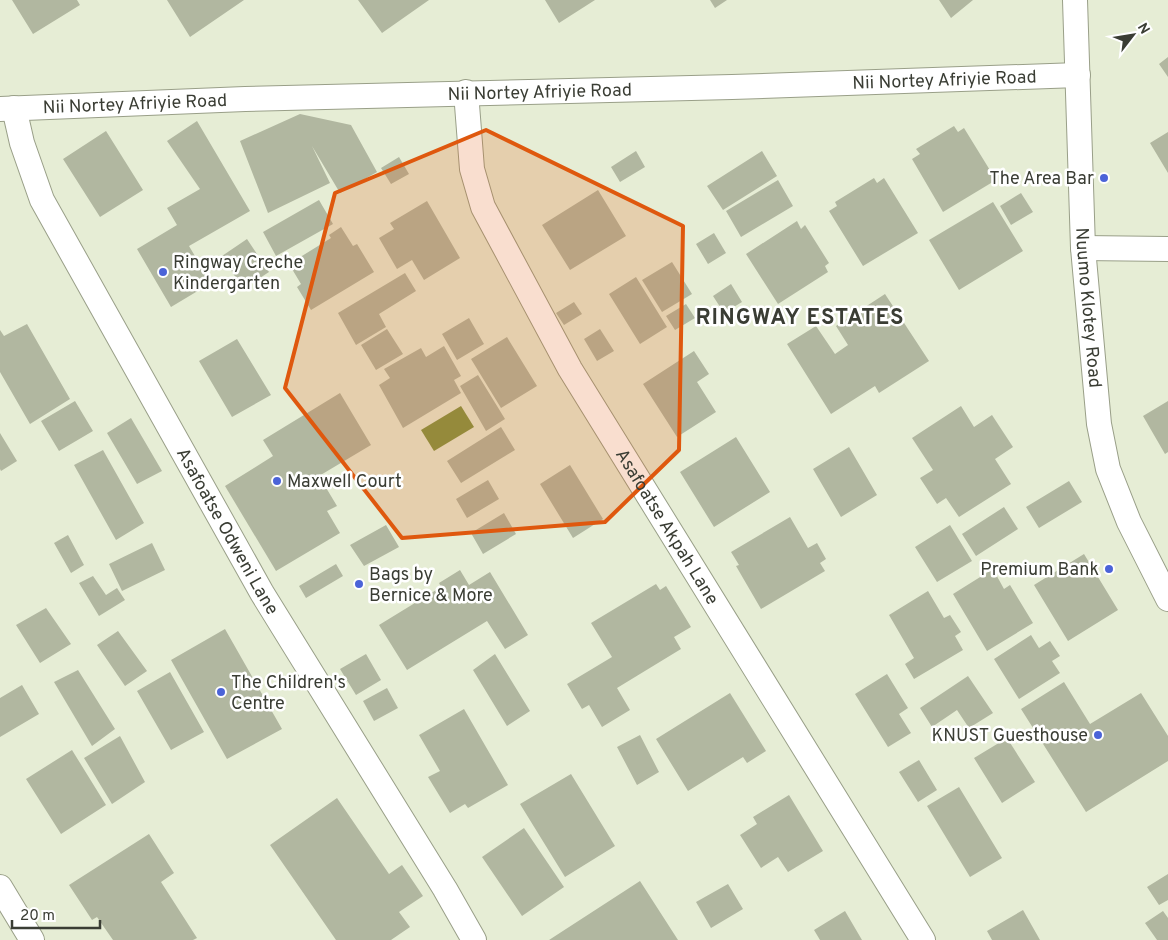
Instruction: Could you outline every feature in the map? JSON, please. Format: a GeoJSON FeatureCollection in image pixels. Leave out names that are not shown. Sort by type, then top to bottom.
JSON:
{"type":"FeatureCollection","features":[{"type":"Feature","properties":{"kind":"street","name":"Nuumo Klotey Road"},"geometry":{"type":"LineString","coordinates":[[1075,0],[1083,248],[1099,424],[1108,469],[1129,522],[1168,599]]}},
{"type":"Feature","properties":{"kind":"street","name":"Nii Nortey Afriyie Road"},"geometry":{"type":"LineString","coordinates":[[7,108],[466,92],[742,87],[1078,75]]}},
{"type":"Feature","properties":{"kind":"street","name":"Asafoatse Akpah Lane"},"geometry":{"type":"LineString","coordinates":[[466,92],[467,130],[472,169],[483,207],[556,343],[923,940]]}},
{"type":"Feature","properties":{"kind":"street","name":"Asafoatse Odweni Lane"},"geometry":{"type":"LineString","coordinates":[[7,108],[22,143],[42,200],[262,593],[445,889],[474,940]]}},
{"type":"Feature","properties":{"kind":"street"},"geometry":{"type":"LineString","coordinates":[[1083,248],[1168,249]]}},
{"type":"Feature","properties":{"kind":"street"},"geometry":{"type":"LineString","coordinates":[[0,887],[32,940]]}},
{"type":"Feature","properties":{"kind":"highlighted area"},"geometry":{"type":"Polygon","coordinates":[[[486,130],[683,226],[679,450],[605,522],[402,538],[285,388],[335,193],[486,130]]]}},
{"type":"Feature","properties":{"kind":"shaded area"},"geometry":{"type":"Polygon","coordinates":[[[461,406],[474,427],[434,451],[421,430],[461,406]]]}},
{"type":"Feature","properties":{"kind":"building"},"geometry":{"type":"Polygon","coordinates":[[[12,0],[77,0],[80,5],[33,34],[12,0]]]}},
{"type":"Feature","properties":{"kind":"building"},"geometry":{"type":"Polygon","coordinates":[[[167,0],[244,0],[190,37],[167,0]]]}},
{"type":"Feature","properties":{"kind":"building"},"geometry":{"type":"Polygon","coordinates":[[[358,0],[429,0],[382,33],[358,0]]]}},
{"type":"Feature","properties":{"kind":"building"},"geometry":{"type":"Polygon","coordinates":[[[545,0],[595,0],[559,23],[545,0]]]}},
{"type":"Feature","properties":{"kind":"building"},"geometry":{"type":"Polygon","coordinates":[[[710,0],[727,0],[715,8],[710,0]]]}},
{"type":"Feature","properties":{"kind":"building"},"geometry":{"type":"Polygon","coordinates":[[[939,0],[973,0],[951,18],[939,0]]]}},
{"type":"Feature","properties":{"kind":"building"},"geometry":{"type":"Polygon","coordinates":[[[1168,57],[1168,77],[1159,64],[1168,57]]]}},
{"type":"Feature","properties":{"kind":"building"},"geometry":{"type":"Polygon","coordinates":[[[300,114],[351,125],[377,172],[340,193],[312,146],[330,183],[268,213],[240,141],[300,114]]]}},
{"type":"Feature","properties":{"kind":"building"},"geometry":{"type":"Polygon","coordinates":[[[197,121],[250,211],[189,246],[211,283],[171,307],[137,249],[177,225],[167,208],[200,189],[167,141],[197,121]]]}},
{"type":"Feature","properties":{"kind":"building"},"geometry":{"type":"Polygon","coordinates":[[[954,126],[958,132],[964,128],[996,180],[943,212],[912,159],[920,154],[916,149],[954,126]]]}},
{"type":"Feature","properties":{"kind":"building"},"geometry":{"type":"Polygon","coordinates":[[[106,131],[143,190],[100,217],[63,159],[106,131]]]}},
{"type":"Feature","properties":{"kind":"building"},"geometry":{"type":"Polygon","coordinates":[[[1168,132],[1168,173],[1150,143],[1168,132]]]}},
{"type":"Feature","properties":{"kind":"building"},"geometry":{"type":"Polygon","coordinates":[[[636,151],[645,167],[620,182],[611,167],[636,151]]]}},
{"type":"Feature","properties":{"kind":"building"},"geometry":{"type":"Polygon","coordinates":[[[762,151],[777,176],[723,210],[707,186],[762,151]]]}},
{"type":"Feature","properties":{"kind":"building"},"geometry":{"type":"Polygon","coordinates":[[[399,157],[409,174],[391,184],[381,168],[399,157]]]}},
{"type":"Feature","properties":{"kind":"building"},"geometry":{"type":"Polygon","coordinates":[[[874,178],[877,183],[884,178],[918,233],[863,266],[829,211],[837,206],[835,202],[874,178]]]}},
{"type":"Feature","properties":{"kind":"building"},"geometry":{"type":"Polygon","coordinates":[[[778,180],[793,206],[741,237],[726,211],[778,180]]]}},
{"type":"Feature","properties":{"kind":"building"},"geometry":{"type":"Polygon","coordinates":[[[598,190],[626,236],[570,270],[542,225],[598,190]]]}},
{"type":"Feature","properties":{"kind":"building"},"geometry":{"type":"Polygon","coordinates":[[[1021,193],[1033,212],[1011,225],[1000,206],[1021,193]]]}},
{"type":"Feature","properties":{"kind":"building"},"geometry":{"type":"Polygon","coordinates":[[[319,200],[333,224],[276,256],[263,232],[319,200]]]}},
{"type":"Feature","properties":{"kind":"building"},"geometry":{"type":"Polygon","coordinates":[[[427,201],[460,258],[424,280],[412,260],[397,269],[379,238],[394,229],[390,223],[427,201]]]}},
{"type":"Feature","properties":{"kind":"building"},"geometry":{"type":"Polygon","coordinates":[[[993,202],[1023,251],[959,290],[929,240],[993,202]]]}},
{"type":"Feature","properties":{"kind":"building"},"geometry":{"type":"Polygon","coordinates":[[[797,221],[801,229],[805,225],[829,263],[825,266],[828,272],[778,304],[746,254],[797,221]]]}},
{"type":"Feature","properties":{"kind":"building"},"geometry":{"type":"Polygon","coordinates":[[[341,227],[353,246],[357,244],[374,272],[311,310],[297,287],[301,284],[289,264],[331,238],[329,235],[341,227]]]}},
{"type":"Feature","properties":{"kind":"building"},"geometry":{"type":"Polygon","coordinates":[[[714,233],[726,253],[708,264],[696,244],[714,233]]]}},
{"type":"Feature","properties":{"kind":"building"},"geometry":{"type":"Polygon","coordinates":[[[247,239],[269,272],[243,289],[222,256],[247,239]]]}},
{"type":"Feature","properties":{"kind":"building"},"geometry":{"type":"Polygon","coordinates":[[[672,262],[692,294],[662,312],[642,280],[672,262]]]}},
{"type":"Feature","properties":{"kind":"building"},"geometry":{"type":"Polygon","coordinates":[[[405,273],[416,291],[379,314],[386,327],[356,345],[338,313],[405,273]]]}},
{"type":"Feature","properties":{"kind":"building"},"geometry":{"type":"Polygon","coordinates":[[[636,277],[667,327],[640,344],[609,294],[636,277]]]}},
{"type":"Feature","properties":{"kind":"building"},"geometry":{"type":"Polygon","coordinates":[[[731,284],[742,302],[724,313],[713,296],[731,284]]]}},
{"type":"Feature","properties":{"kind":"building"},"geometry":{"type":"Polygon","coordinates":[[[885,294],[929,361],[879,393],[875,386],[831,414],[787,344],[816,326],[835,354],[848,345],[836,326],[885,294]]]}},
{"type":"Feature","properties":{"kind":"building"},"geometry":{"type":"Polygon","coordinates":[[[574,302],[582,314],[564,325],[556,313],[574,302]]]}},
{"type":"Feature","properties":{"kind":"building"},"geometry":{"type":"Polygon","coordinates":[[[686,304],[695,318],[675,330],[666,316],[686,304]]]}},
{"type":"Feature","properties":{"kind":"building"},"geometry":{"type":"Polygon","coordinates":[[[469,318],[484,344],[457,360],[442,334],[469,318]]]}},
{"type":"Feature","properties":{"kind":"building"},"geometry":{"type":"Polygon","coordinates":[[[27,324],[70,399],[30,424],[0,372],[0,330],[4,336],[27,324]]]}},
{"type":"Feature","properties":{"kind":"building"},"geometry":{"type":"Polygon","coordinates":[[[387,329],[403,354],[376,370],[361,345],[387,329]]]}},
{"type":"Feature","properties":{"kind":"building"},"geometry":{"type":"Polygon","coordinates":[[[600,329],[614,351],[597,361],[584,339],[600,329]]]}},
{"type":"Feature","properties":{"kind":"building"},"geometry":{"type":"Polygon","coordinates":[[[507,337],[537,386],[501,408],[471,359],[507,337]]]}},
{"type":"Feature","properties":{"kind":"building"},"geometry":{"type":"Polygon","coordinates":[[[237,339],[271,395],[232,417],[199,361],[237,339]]]}},
{"type":"Feature","properties":{"kind":"building"},"geometry":{"type":"Polygon","coordinates":[[[444,346],[461,376],[454,380],[461,393],[403,428],[379,385],[390,378],[384,369],[421,348],[426,357],[444,346]]]}},
{"type":"Feature","properties":{"kind":"building"},"geometry":{"type":"Polygon","coordinates":[[[694,351],[709,374],[697,382],[716,412],[677,437],[643,384],[694,351]]]}},
{"type":"Feature","properties":{"kind":"building"},"geometry":{"type":"Polygon","coordinates":[[[478,375],[505,419],[486,431],[460,386],[478,375]]]}},
{"type":"Feature","properties":{"kind":"building","name":"Maxwell Court"},"geometry":{"type":"Polygon","coordinates":[[[340,393],[371,445],[319,476],[337,506],[327,511],[340,533],[276,571],[225,486],[273,456],[263,440],[340,393]]]}},
{"type":"Feature","properties":{"kind":"building"},"geometry":{"type":"Polygon","coordinates":[[[75,401],[93,431],[59,451],[41,421],[75,401]]]}},
{"type":"Feature","properties":{"kind":"building"},"geometry":{"type":"Polygon","coordinates":[[[1168,401],[1168,452],[1165,454],[1143,416],[1168,401]]]}},
{"type":"Feature","properties":{"kind":"building"},"geometry":{"type":"Polygon","coordinates":[[[961,406],[974,427],[992,415],[1013,447],[995,459],[1011,484],[959,517],[946,498],[937,504],[920,478],[933,470],[912,438],[961,406]]]}},
{"type":"Feature","properties":{"kind":"building"},"geometry":{"type":"Polygon","coordinates":[[[131,418],[162,471],[137,484],[107,433],[131,418]]]}},
{"type":"Feature","properties":{"kind":"building"},"geometry":{"type":"Polygon","coordinates":[[[501,427],[515,450],[461,483],[447,461],[501,427]]]}},
{"type":"Feature","properties":{"kind":"building"},"geometry":{"type":"Polygon","coordinates":[[[0,433],[17,461],[1,471],[0,469],[0,433]]]}},
{"type":"Feature","properties":{"kind":"building"},"geometry":{"type":"Polygon","coordinates":[[[736,437],[770,492],[714,527],[680,472],[736,437]]]}},
{"type":"Feature","properties":{"kind":"building"},"geometry":{"type":"Polygon","coordinates":[[[849,447],[877,495],[841,517],[813,469],[849,447]]]}},
{"type":"Feature","properties":{"kind":"building"},"geometry":{"type":"Polygon","coordinates":[[[103,450],[144,523],[116,540],[74,465],[103,450]]]}},
{"type":"Feature","properties":{"kind":"building"},"geometry":{"type":"Polygon","coordinates":[[[570,465],[603,519],[573,538],[540,484],[570,465]]]}},
{"type":"Feature","properties":{"kind":"building"},"geometry":{"type":"Polygon","coordinates":[[[488,480],[499,499],[467,518],[456,499],[488,480]]]}},
{"type":"Feature","properties":{"kind":"building"},"geometry":{"type":"Polygon","coordinates":[[[1069,481],[1082,502],[1039,528],[1026,507],[1069,481]]]}},
{"type":"Feature","properties":{"kind":"building"},"geometry":{"type":"Polygon","coordinates":[[[1004,507],[1018,529],[976,556],[962,534],[1004,507]]]}},
{"type":"Feature","properties":{"kind":"building"},"geometry":{"type":"Polygon","coordinates":[[[504,513],[516,534],[483,554],[471,533],[504,513]]]}},
{"type":"Feature","properties":{"kind":"building"},"geometry":{"type":"Polygon","coordinates":[[[790,517],[808,548],[817,543],[826,559],[820,563],[825,571],[761,609],[736,566],[739,565],[731,552],[790,517]]]}},
{"type":"Feature","properties":{"kind":"building"},"geometry":{"type":"Polygon","coordinates":[[[386,525],[399,547],[364,566],[350,545],[386,525]]]}},
{"type":"Feature","properties":{"kind":"building"},"geometry":{"type":"Polygon","coordinates":[[[950,525],[972,561],[937,582],[915,547],[950,525]]]}},
{"type":"Feature","properties":{"kind":"building"},"geometry":{"type":"Polygon","coordinates":[[[68,535],[84,565],[71,573],[54,543],[68,535]]]}},
{"type":"Feature","properties":{"kind":"building"},"geometry":{"type":"Polygon","coordinates":[[[152,543],[165,570],[122,591],[109,564],[152,543]]]}},
{"type":"Feature","properties":{"kind":"building"},"geometry":{"type":"Polygon","coordinates":[[[1084,554],[1118,610],[1068,641],[1034,585],[1084,554]]]}},
{"type":"Feature","properties":{"kind":"building"},"geometry":{"type":"Polygon","coordinates":[[[336,564],[343,576],[306,598],[299,586],[336,564]]]}},
{"type":"Feature","properties":{"kind":"building"},"geometry":{"type":"Polygon","coordinates":[[[993,569],[1004,589],[1010,585],[1033,623],[987,651],[953,594],[993,569]]]}},
{"type":"Feature","properties":{"kind":"building"},"geometry":{"type":"Polygon","coordinates":[[[460,570],[469,585],[490,572],[528,635],[505,649],[487,621],[407,670],[379,625],[441,587],[439,583],[460,570]]]}},
{"type":"Feature","properties":{"kind":"building"},"geometry":{"type":"Polygon","coordinates":[[[93,576],[106,595],[117,588],[125,600],[99,616],[79,583],[93,576]]]}},
{"type":"Feature","properties":{"kind":"building"},"geometry":{"type":"Polygon","coordinates":[[[656,584],[660,590],[666,586],[691,627],[674,637],[681,649],[617,688],[630,710],[602,727],[589,705],[582,709],[567,684],[612,657],[591,623],[656,584]]]}},
{"type":"Feature","properties":{"kind":"building"},"geometry":{"type":"Polygon","coordinates":[[[928,591],[944,618],[950,615],[961,632],[955,636],[963,650],[914,679],[905,664],[914,658],[889,615],[928,591]]]}},
{"type":"Feature","properties":{"kind":"building"},"geometry":{"type":"Polygon","coordinates":[[[46,608],[71,644],[40,663],[16,625],[46,608]]]}},
{"type":"Feature","properties":{"kind":"building"},"geometry":{"type":"Polygon","coordinates":[[[225,629],[282,729],[227,759],[171,660],[225,629]]]}},
{"type":"Feature","properties":{"kind":"building"},"geometry":{"type":"Polygon","coordinates":[[[118,631],[147,671],[125,686],[97,645],[118,631]]]}},
{"type":"Feature","properties":{"kind":"building"},"geometry":{"type":"Polygon","coordinates":[[[1031,635],[1039,648],[1050,641],[1060,656],[1052,661],[1060,673],[1019,699],[994,659],[1031,635]]]}},
{"type":"Feature","properties":{"kind":"building"},"geometry":{"type":"Polygon","coordinates":[[[366,654],[381,680],[356,695],[340,669],[366,654]]]}},
{"type":"Feature","properties":{"kind":"building"},"geometry":{"type":"Polygon","coordinates":[[[495,654],[530,711],[507,726],[473,670],[495,654]]]}},
{"type":"Feature","properties":{"kind":"building"},"geometry":{"type":"Polygon","coordinates":[[[78,670],[115,729],[92,746],[54,682],[78,670]]]}},
{"type":"Feature","properties":{"kind":"building"},"geometry":{"type":"Polygon","coordinates":[[[170,672],[204,732],[171,750],[137,691],[170,672]]]}},
{"type":"Feature","properties":{"kind":"building"},"geometry":{"type":"Polygon","coordinates":[[[887,674],[908,708],[899,714],[911,733],[888,747],[855,694],[887,674]]]}},
{"type":"Feature","properties":{"kind":"building"},"geometry":{"type":"Polygon","coordinates":[[[968,676],[993,713],[969,728],[957,710],[932,727],[920,708],[968,676]]]}},
{"type":"Feature","properties":{"kind":"building"},"geometry":{"type":"Polygon","coordinates":[[[1064,682],[1090,724],[1141,693],[1168,736],[1168,761],[1086,812],[1021,709],[1064,682]]]}},
{"type":"Feature","properties":{"kind":"building"},"geometry":{"type":"Polygon","coordinates":[[[22,685],[39,714],[0,737],[0,698],[22,685]]]}},
{"type":"Feature","properties":{"kind":"building"},"geometry":{"type":"Polygon","coordinates":[[[387,688],[398,708],[374,721],[363,701],[387,688]]]}},
{"type":"Feature","properties":{"kind":"building"},"geometry":{"type":"Polygon","coordinates":[[[730,693],[766,751],[747,763],[743,757],[688,791],[656,739],[730,693]]]}},
{"type":"Feature","properties":{"kind":"building"},"geometry":{"type":"Polygon","coordinates":[[[464,709],[508,785],[468,808],[465,804],[450,813],[428,777],[440,771],[419,735],[464,709]]]}},
{"type":"Feature","properties":{"kind":"building"},"geometry":{"type":"Polygon","coordinates":[[[640,735],[659,772],[637,785],[617,747],[640,735]]]}},
{"type":"Feature","properties":{"kind":"building"},"geometry":{"type":"Polygon","coordinates":[[[120,736],[145,782],[112,804],[84,758],[120,736]]]}},
{"type":"Feature","properties":{"kind":"building"},"geometry":{"type":"Polygon","coordinates":[[[1007,738],[1035,782],[1002,803],[974,758],[1007,738]]]}},
{"type":"Feature","properties":{"kind":"building"},"geometry":{"type":"Polygon","coordinates":[[[72,750],[106,805],[61,834],[26,779],[72,750]]]}},
{"type":"Feature","properties":{"kind":"building"},"geometry":{"type":"Polygon","coordinates":[[[919,760],[937,790],[918,802],[899,772],[919,760]]]}},
{"type":"Feature","properties":{"kind":"building"},"geometry":{"type":"Polygon","coordinates":[[[571,774],[615,846],[565,877],[520,804],[571,774]]]}},
{"type":"Feature","properties":{"kind":"building"},"geometry":{"type":"Polygon","coordinates":[[[959,787],[1002,858],[970,877],[927,806],[959,787]]]}},
{"type":"Feature","properties":{"kind":"building"},"geometry":{"type":"Polygon","coordinates":[[[789,795],[823,851],[788,872],[778,857],[761,868],[740,835],[757,824],[753,817],[789,795]]]}},
{"type":"Feature","properties":{"kind":"building"},"geometry":{"type":"Polygon","coordinates":[[[337,798],[389,874],[402,865],[423,896],[399,912],[410,927],[391,940],[336,940],[270,845],[337,798]]]}},
{"type":"Feature","properties":{"kind":"building"},"geometry":{"type":"Polygon","coordinates":[[[524,828],[564,887],[522,916],[482,857],[524,828]]]}},
{"type":"Feature","properties":{"kind":"building"},"geometry":{"type":"Polygon","coordinates":[[[149,834],[174,873],[161,882],[197,938],[193,940],[113,940],[97,917],[92,920],[69,885],[149,834]]]}},
{"type":"Feature","properties":{"kind":"building"},"geometry":{"type":"Polygon","coordinates":[[[1168,874],[1168,900],[1159,905],[1147,887],[1168,874]]]}},
{"type":"Feature","properties":{"kind":"building"},"geometry":{"type":"Polygon","coordinates":[[[640,881],[678,940],[549,940],[640,881]]]}},
{"type":"Feature","properties":{"kind":"building"},"geometry":{"type":"Polygon","coordinates":[[[728,884],[743,909],[711,928],[696,902],[728,884]]]}},
{"type":"Feature","properties":{"kind":"building"},"geometry":{"type":"Polygon","coordinates":[[[1023,910],[1040,940],[992,940],[987,931],[1023,910]]]}},
{"type":"Feature","properties":{"kind":"building"},"geometry":{"type":"Polygon","coordinates":[[[845,911],[862,940],[820,940],[814,930],[845,911]]]}},
{"type":"Feature","properties":{"kind":"building"},"geometry":{"type":"Polygon","coordinates":[[[1163,911],[1168,918],[1168,940],[1157,940],[1145,923],[1163,911]]]}},
{"type":"Feature","properties":{"kind":"place","name":"The Area Bar"},"geometry":{"type":"Point","coordinates":[1104,178]}},
{"type":"Feature","properties":{"kind":"place","name":"Ringway Creche Kindergarten"},"geometry":{"type":"Point","coordinates":[163,272]}},
{"type":"Feature","properties":{"kind":"place","name":"Maxwell Court"},"geometry":{"type":"Point","coordinates":[277,481]}},
{"type":"Feature","properties":{"kind":"place","name":"Premium Bank"},"geometry":{"type":"Point","coordinates":[1109,569]}},
{"type":"Feature","properties":{"kind":"place","name":"Bags by Bernice & More"},"geometry":{"type":"Point","coordinates":[359,584]}},
{"type":"Feature","properties":{"kind":"place","name":"The Children's Centre"},"geometry":{"type":"Point","coordinates":[221,692]}},
{"type":"Feature","properties":{"kind":"place","name":"KNUST Guesthouse"},"geometry":{"type":"Point","coordinates":[1098,735]}},
{"type":"Feature","properties":{"kind":"district","name":"RINGWAY ESTATES"},"geometry":{"type":"Point","coordinates":[800,316]}}]}
